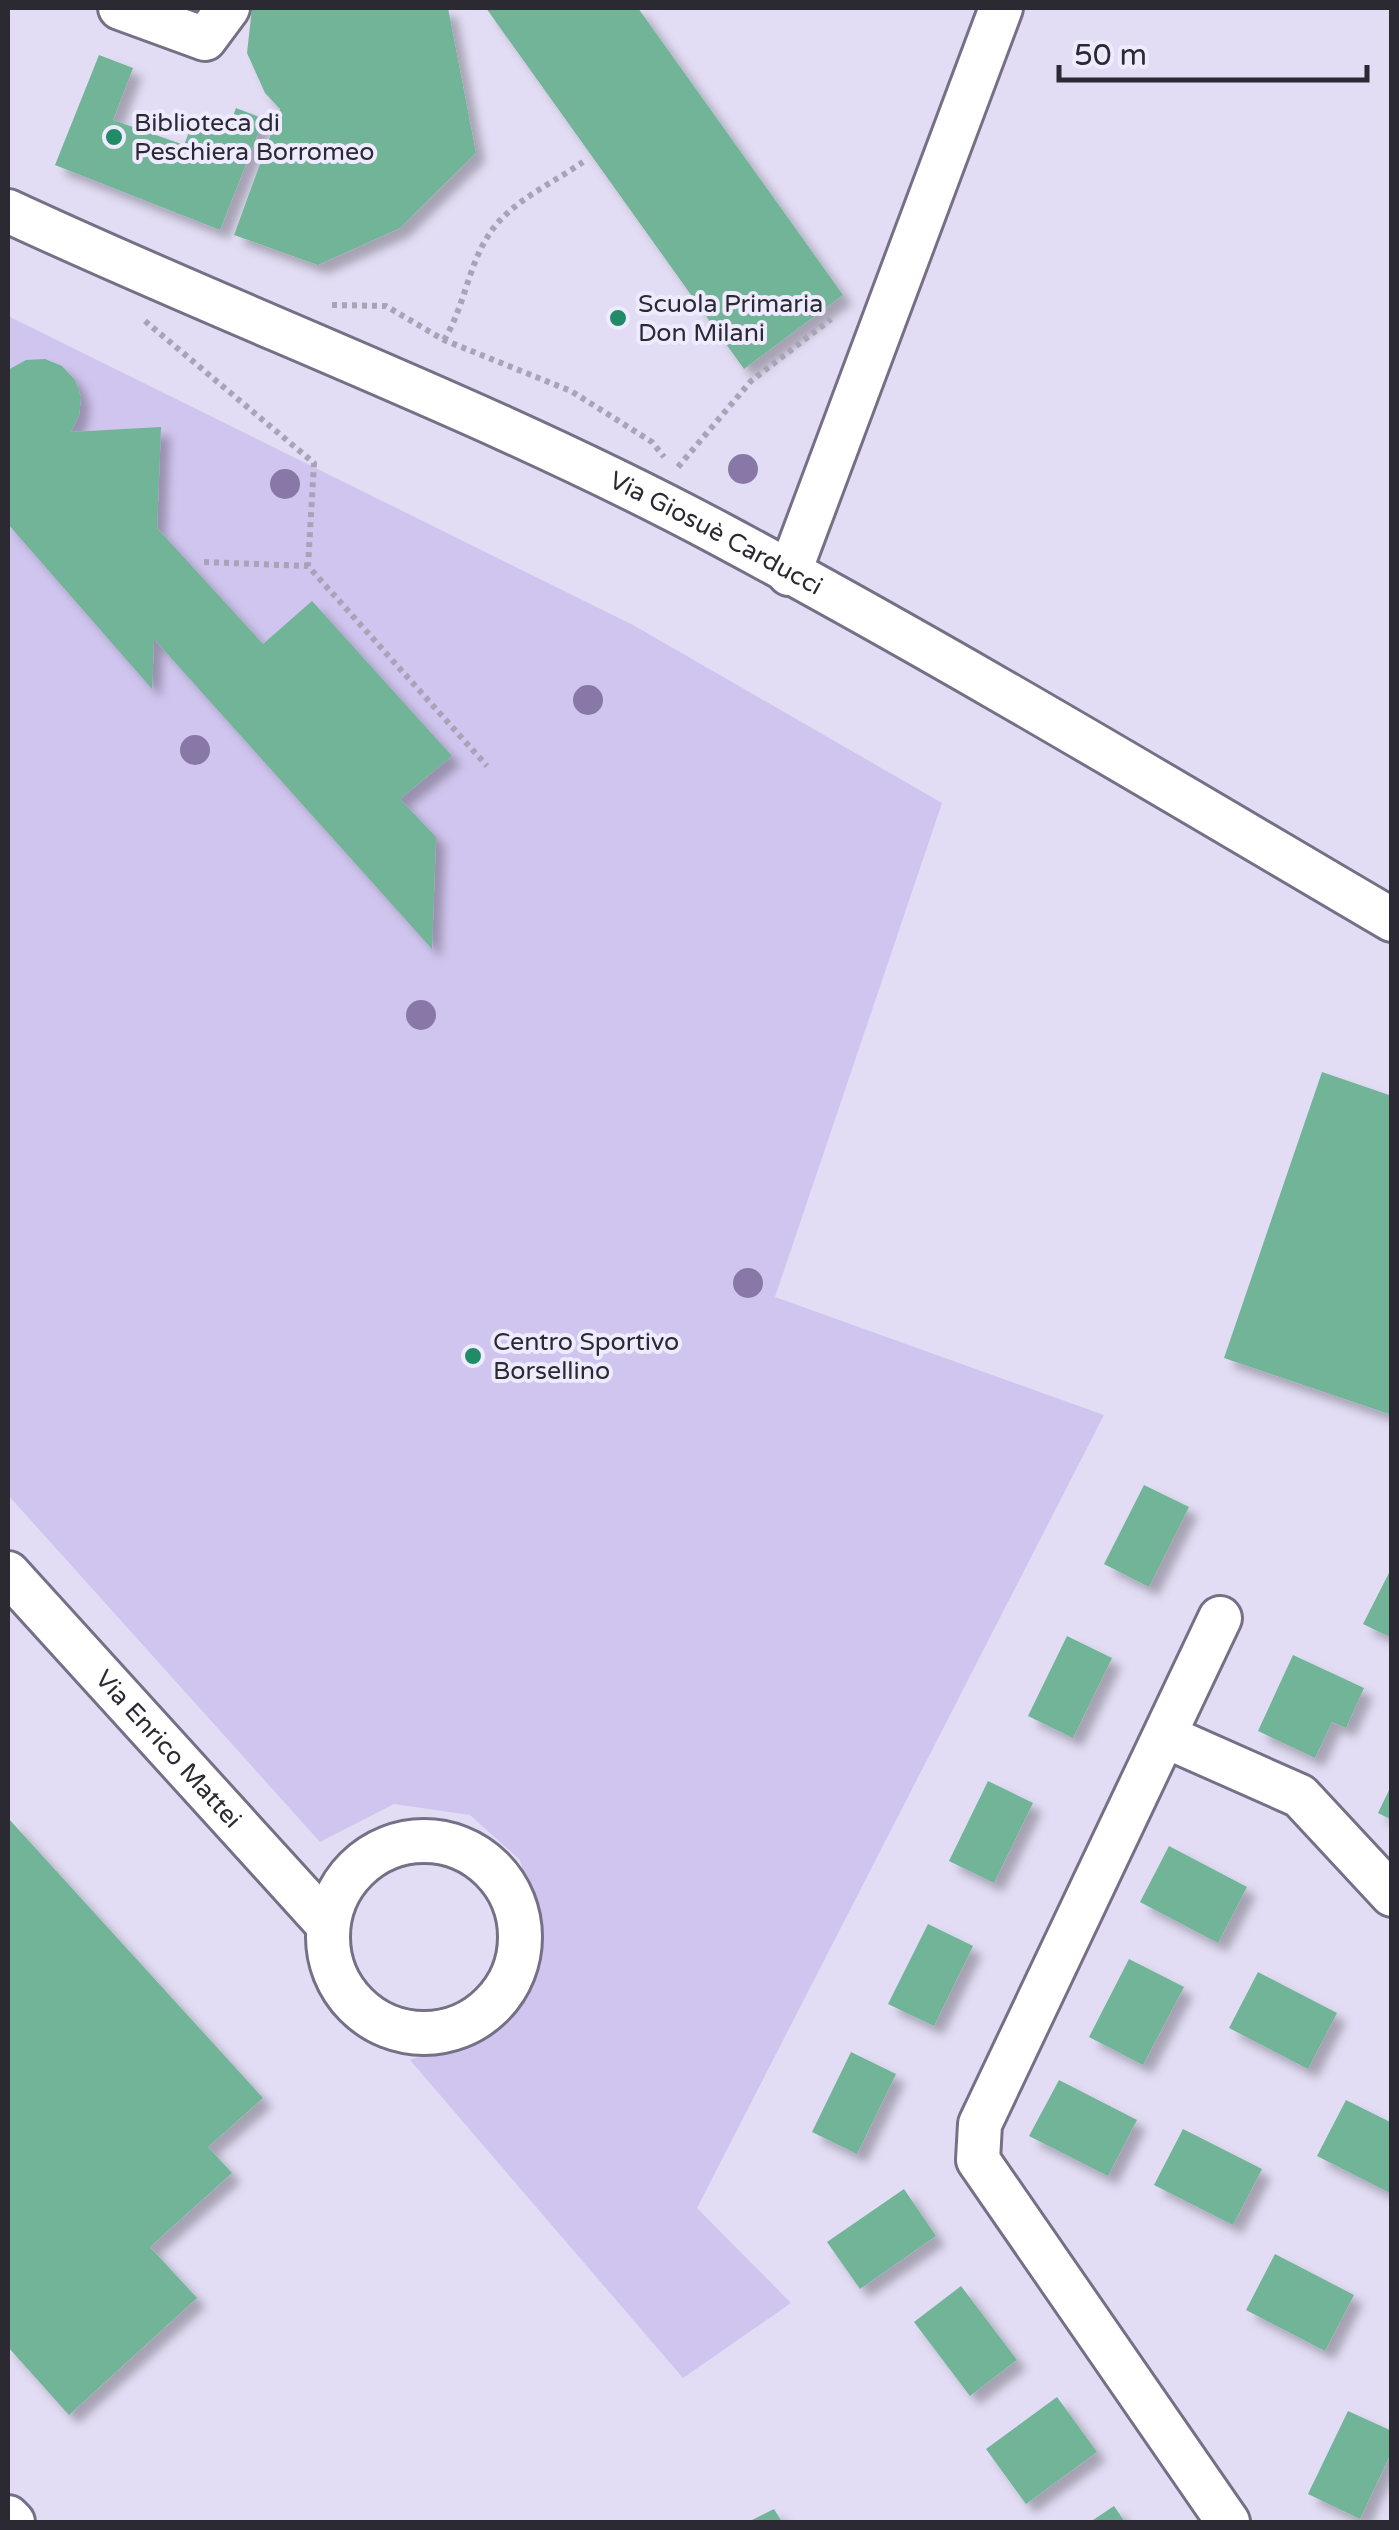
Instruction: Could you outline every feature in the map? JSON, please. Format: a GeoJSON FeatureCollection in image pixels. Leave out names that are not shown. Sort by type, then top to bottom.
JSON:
{"type":"FeatureCollection","features":[{"type":"Feature","properties":{"kind":"street"},"geometry":{"type":"LineString","coordinates":[[120,8],[205,39],[228,8]]}},
{"type":"Feature","properties":{"kind":"street"},"geometry":{"type":"LineString","coordinates":[[790,574],[1001,8]]}},
{"type":"Feature","properties":{"kind":"street","name":"Via Giosuè Carducci"},"geometry":{"type":"LineString","coordinates":[[8,211],[536,443],[984,680],[1392,920]]}},
{"type":"Feature","properties":{"kind":"street","name":"Via Enrico Mattei"},"geometry":{"type":"LineString","coordinates":[[8,1574],[328,1926]]}},
{"type":"Feature","properties":{"kind":"street"},"geometry":{"type":"LineString","coordinates":[[1220,1618],[1167,1737],[980,2124],[978,2160],[1228,2522]]}},
{"type":"Feature","properties":{"kind":"street"},"geometry":{"type":"LineString","coordinates":[[1167,1737],[1300,1796],[1392,1894]]}},
{"type":"Feature","properties":{"kind":"street"},"geometry":{"type":"LineString","coordinates":[[407,1842],[437,1842],[466,1850],[500,1880],[519,1922],[519,1952],[508,1983],[488,2009],[459,2027],[427,2034],[394,2028],[364,2014],[342,1989],[330,1959],[328,1926],[337,1896],[354,1871],[378,1852],[407,1842]]}},
{"type":"Feature","properties":{"kind":"street"},"geometry":{"type":"LineString","coordinates":[[8,2516],[13,2522]]}},
{"type":"Feature","properties":{"kind":"path"},"geometry":{"type":"LineString","coordinates":[[444,340],[462,311],[488,236],[502,217],[583,162]]}},
{"type":"Feature","properties":{"kind":"path"},"geometry":{"type":"LineString","coordinates":[[135,312],[314,462],[308,566],[487,766]]}},
{"type":"Feature","properties":{"kind":"path"},"geometry":{"type":"LineString","coordinates":[[675,470],[751,381],[831,319]]}},
{"type":"Feature","properties":{"kind":"path"},"geometry":{"type":"LineString","coordinates":[[204,562],[308,566]]}},
{"type":"Feature","properties":{"kind":"shaded area","name":"Centro Sportivo Borsellino"},"geometry":{"type":"Polygon","coordinates":[[[8,316],[633,625],[942,803],[775,1297],[1104,1415],[697,2208],[791,2303],[683,2378],[410,2060],[497,2031],[543,1951],[520,1860],[470,1815],[394,1804],[320,1842],[8,1495],[8,316]]]}},
{"type":"Feature","properties":{"kind":"building"},"geometry":{"type":"Polygon","coordinates":[[[252,8],[448,8],[476,153],[400,228],[318,265],[234,235],[280,109],[265,93],[247,53],[252,8]]]}},
{"type":"Feature","properties":{"kind":"building"},"geometry":{"type":"Polygon","coordinates":[[[486,8],[638,8],[843,295],[744,369],[486,8]]]}},
{"type":"Feature","properties":{"kind":"building","name":"Biblioteca di Peschiera Borromeo"},"geometry":{"type":"Polygon","coordinates":[[[99,55],[133,68],[113,120],[184,145],[195,117],[228,129],[236,108],[264,119],[220,230],[55,165],[99,55]]]}},
{"type":"Feature","properties":{"kind":"building"},"geometry":{"type":"Polygon","coordinates":[[[45,359],[62,366],[75,380],[81,397],[79,415],[71,432],[161,427],[157,528],[263,644],[312,601],[452,756],[400,799],[436,837],[432,949],[154,639],[152,689],[8,524],[8,370],[26,360],[45,359]]]}},
{"type":"Feature","properties":{"kind":"building"},"geometry":{"type":"Polygon","coordinates":[[[1322,1072],[1392,1096],[1392,1415],[1224,1358],[1322,1072]]]}},
{"type":"Feature","properties":{"kind":"building"},"geometry":{"type":"Polygon","coordinates":[[[1144,1485],[1189,1507],[1149,1587],[1104,1564],[1144,1485]]]}},
{"type":"Feature","properties":{"kind":"building"},"geometry":{"type":"Polygon","coordinates":[[[1392,1567],[1392,1638],[1363,1624],[1392,1567]]]}},
{"type":"Feature","properties":{"kind":"building"},"geometry":{"type":"Polygon","coordinates":[[[1067,1636],[1112,1658],[1073,1738],[1028,1716],[1067,1636]]]}},
{"type":"Feature","properties":{"kind":"building"},"geometry":{"type":"Polygon","coordinates":[[[1293,1655],[1364,1688],[1346,1728],[1332,1722],[1315,1758],[1258,1731],[1293,1655]]]}},
{"type":"Feature","properties":{"kind":"building"},"geometry":{"type":"Polygon","coordinates":[[[988,1781],[1033,1803],[994,1883],[949,1861],[988,1781]]]}},
{"type":"Feature","properties":{"kind":"building"},"geometry":{"type":"Polygon","coordinates":[[[1392,1784],[1392,1820],[1378,1813],[1392,1784]]]}},
{"type":"Feature","properties":{"kind":"building"},"geometry":{"type":"Polygon","coordinates":[[[8,1818],[263,2098],[208,2147],[232,2173],[150,2247],[197,2298],[69,2415],[8,2347],[8,1818]]]}},
{"type":"Feature","properties":{"kind":"building"},"geometry":{"type":"Polygon","coordinates":[[[1169,1846],[1247,1887],[1218,1943],[1140,1902],[1169,1846]]]}},
{"type":"Feature","properties":{"kind":"building"},"geometry":{"type":"Polygon","coordinates":[[[928,1924],[973,1946],[934,2026],[888,2004],[928,1924]]]}},
{"type":"Feature","properties":{"kind":"building"},"geometry":{"type":"Polygon","coordinates":[[[1129,1959],[1184,1987],[1143,2065],[1089,2037],[1129,1959]]]}},
{"type":"Feature","properties":{"kind":"building"},"geometry":{"type":"Polygon","coordinates":[[[1258,1972],[1337,2013],[1308,2069],[1229,2028],[1258,1972]]]}},
{"type":"Feature","properties":{"kind":"building"},"geometry":{"type":"Polygon","coordinates":[[[851,2052],[896,2074],[857,2154],[812,2132],[851,2052]]]}},
{"type":"Feature","properties":{"kind":"building"},"geometry":{"type":"Polygon","coordinates":[[[1059,2080],[1137,2120],[1108,2176],[1029,2136],[1059,2080]]]}},
{"type":"Feature","properties":{"kind":"building"},"geometry":{"type":"Polygon","coordinates":[[[1346,2100],[1392,2123],[1392,2194],[1317,2156],[1346,2100]]]}},
{"type":"Feature","properties":{"kind":"building"},"geometry":{"type":"Polygon","coordinates":[[[1183,2129],[1262,2169],[1233,2225],[1154,2185],[1183,2129]]]}},
{"type":"Feature","properties":{"kind":"building"},"geometry":{"type":"Polygon","coordinates":[[[904,2189],[936,2236],[860,2289],[827,2242],[904,2189]]]}},
{"type":"Feature","properties":{"kind":"building"},"geometry":{"type":"Polygon","coordinates":[[[1275,2254],[1354,2295],[1325,2351],[1246,2310],[1275,2254]]]}},
{"type":"Feature","properties":{"kind":"building"},"geometry":{"type":"Polygon","coordinates":[[[961,2286],[1017,2360],[970,2396],[914,2322],[961,2286]]]}},
{"type":"Feature","properties":{"kind":"building"},"geometry":{"type":"Polygon","coordinates":[[[1057,2397],[1097,2452],[1026,2504],[986,2449],[1057,2397]]]}},
{"type":"Feature","properties":{"kind":"building"},"geometry":{"type":"Polygon","coordinates":[[[1348,2411],[1392,2431],[1392,2451],[1360,2519],[1308,2494],[1348,2411]]]}},
{"type":"Feature","properties":{"kind":"building"},"geometry":{"type":"Polygon","coordinates":[[[1114,2506],[1125,2522],[1090,2522],[1114,2506]]]}},
{"type":"Feature","properties":{"kind":"building"},"geometry":{"type":"Polygon","coordinates":[[[774,2509],[782,2522],[748,2522],[774,2509]]]}},
{"type":"Feature","properties":{"kind":"place","name":"Biblioteca di Peschiera Borromeo"},"geometry":{"type":"Point","coordinates":[114,137]}},
{"type":"Feature","properties":{"kind":"place","name":"Scuola Primaria Don Milani"},"geometry":{"type":"Point","coordinates":[618,318]}},
{"type":"Feature","properties":{"kind":"place","name":"Centro Sportivo Borsellino"},"geometry":{"type":"Point","coordinates":[473,1356]}}]}
